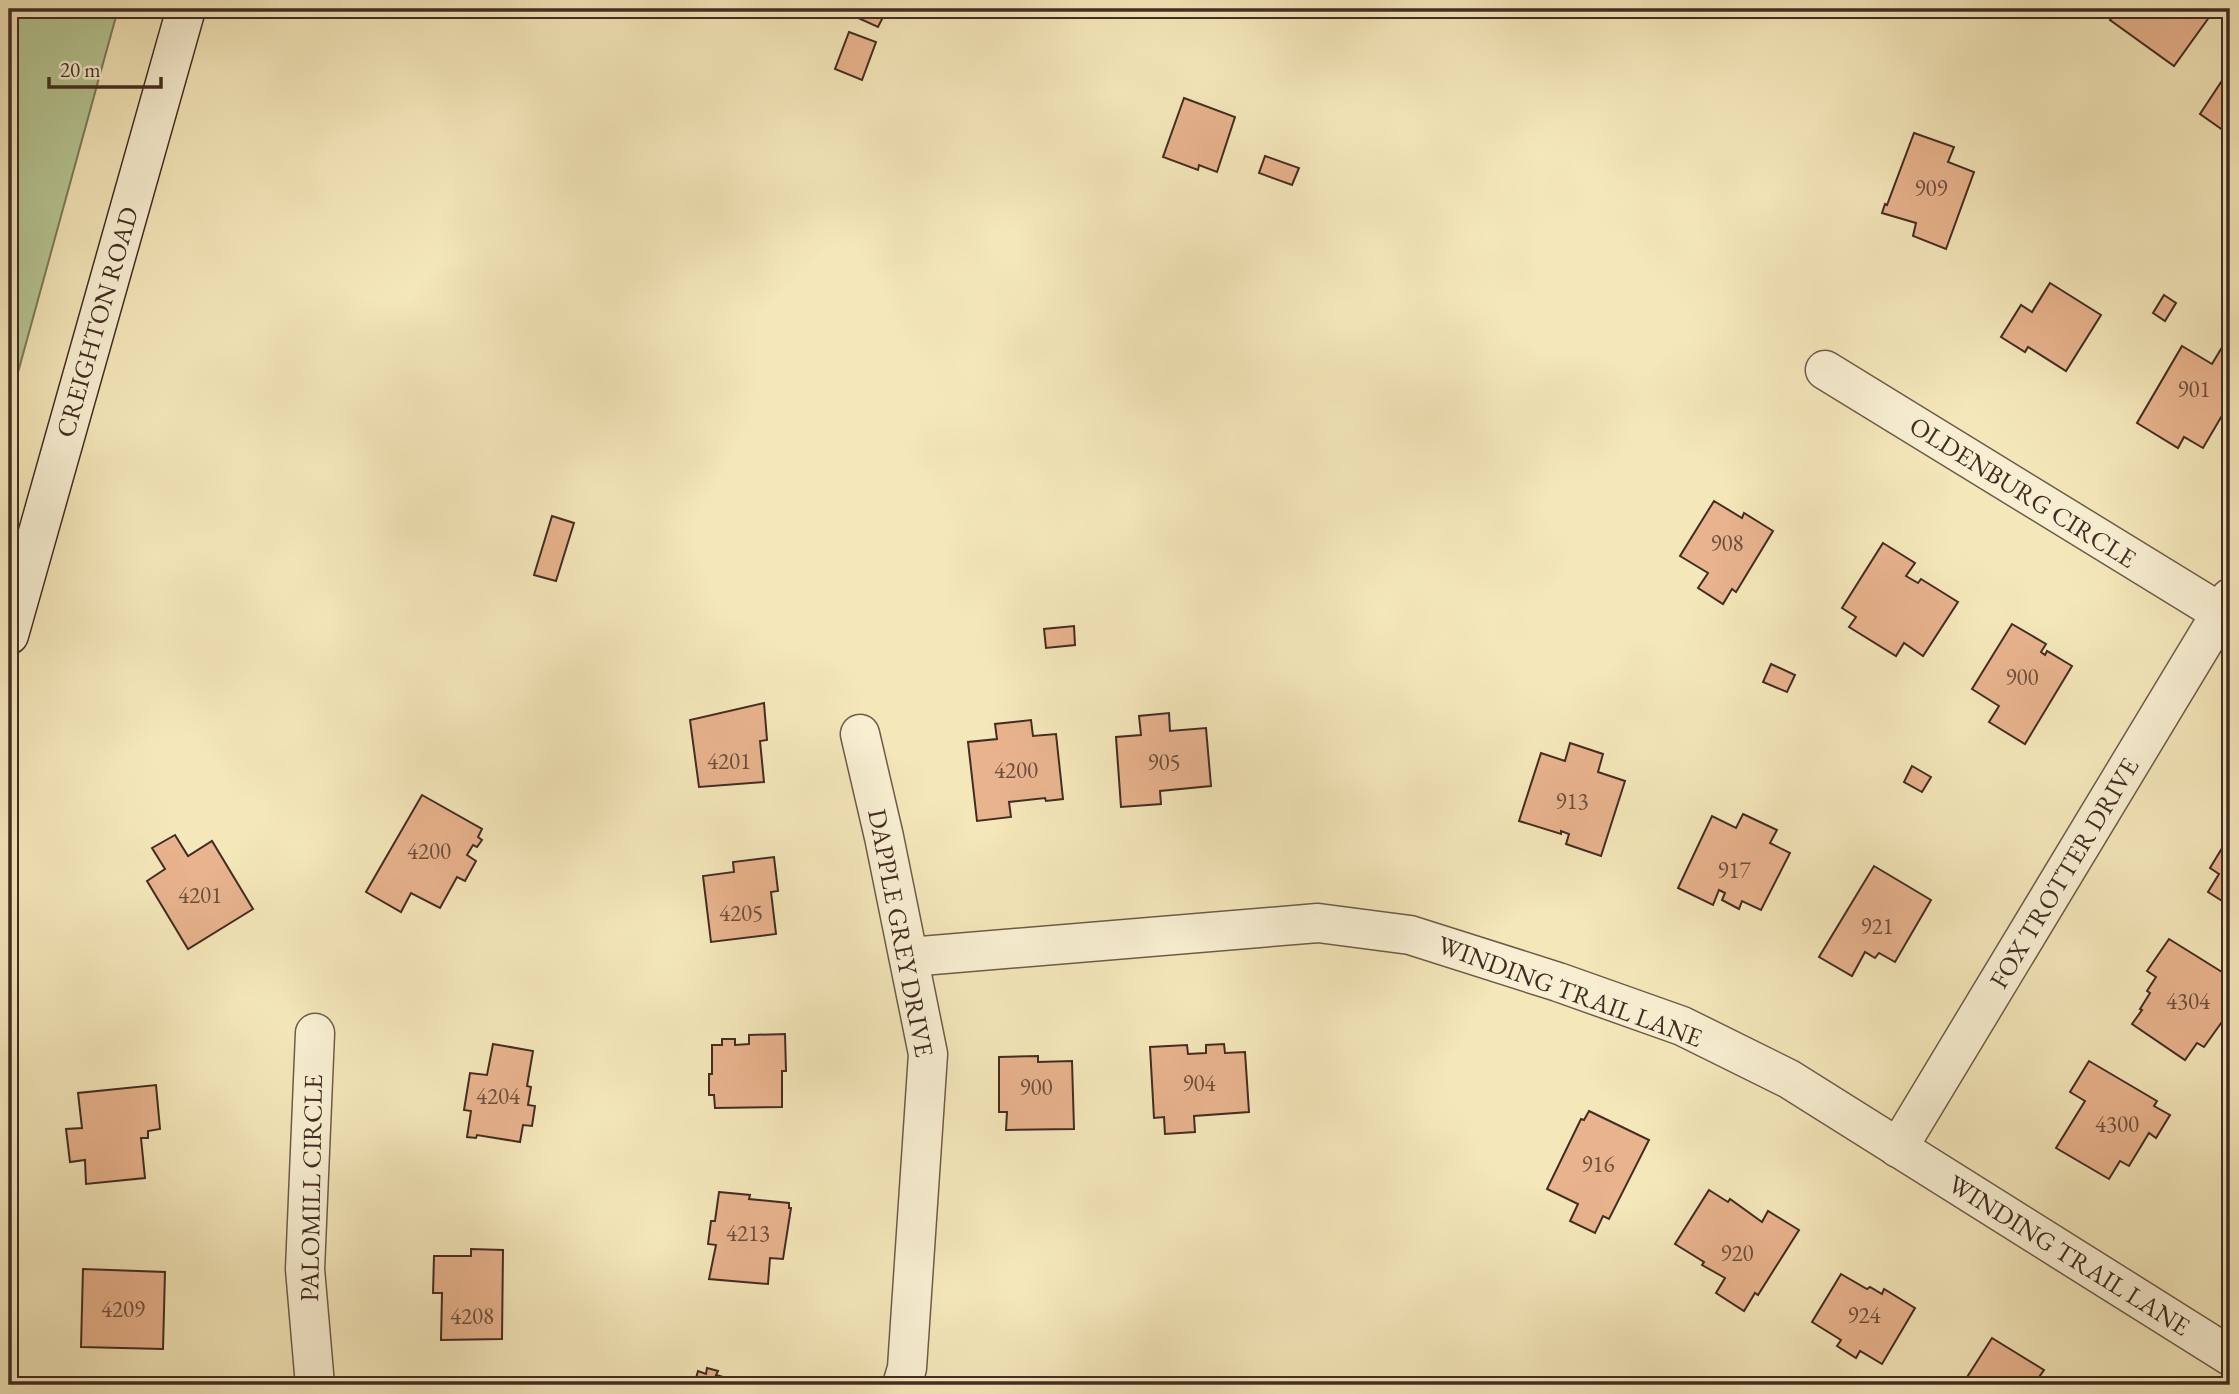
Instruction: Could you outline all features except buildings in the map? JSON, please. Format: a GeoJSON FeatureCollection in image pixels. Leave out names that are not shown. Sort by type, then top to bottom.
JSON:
{"type":"FeatureCollection","features":[{"type":"Feature","properties":{"kind":"street","name":"CREIGHTON ROAD"},"geometry":{"type":"LineString","coordinates":[[9,635],[186,9]]}},
{"type":"Feature","properties":{"kind":"street","name":"OLDENBURG CIRCLE"},"geometry":{"type":"LineString","coordinates":[[1825,370],[2226,606]]}},
{"type":"Feature","properties":{"kind":"street","name":"FOX TROTTER DRIVE"},"geometry":{"type":"LineString","coordinates":[[1898,1148],[2226,606]]}},
{"type":"Feature","properties":{"kind":"street","name":"DAPPLE GREY DRIVE"},"geometry":{"type":"LineString","coordinates":[[860,734],[928,1054],[907,1368],[902,1385]]}},
{"type":"Feature","properties":{"kind":"street","name":"WINDING TRAIL LANE"},"geometry":{"type":"LineString","coordinates":[[909,957],[1318,923],[1410,935],[1558,982],[1682,1026],[1789,1079],[2230,1356]]}},
{"type":"Feature","properties":{"kind":"street","name":"PALOMILL CIRCLE"},"geometry":{"type":"LineString","coordinates":[[315,1033],[305,1269],[315,1385]]}},
{"type":"Feature","properties":{"kind":"green space"},"geometry":{"type":"Polygon","coordinates":[[[9,9],[118,9],[9,405],[9,9]]]}}]}
